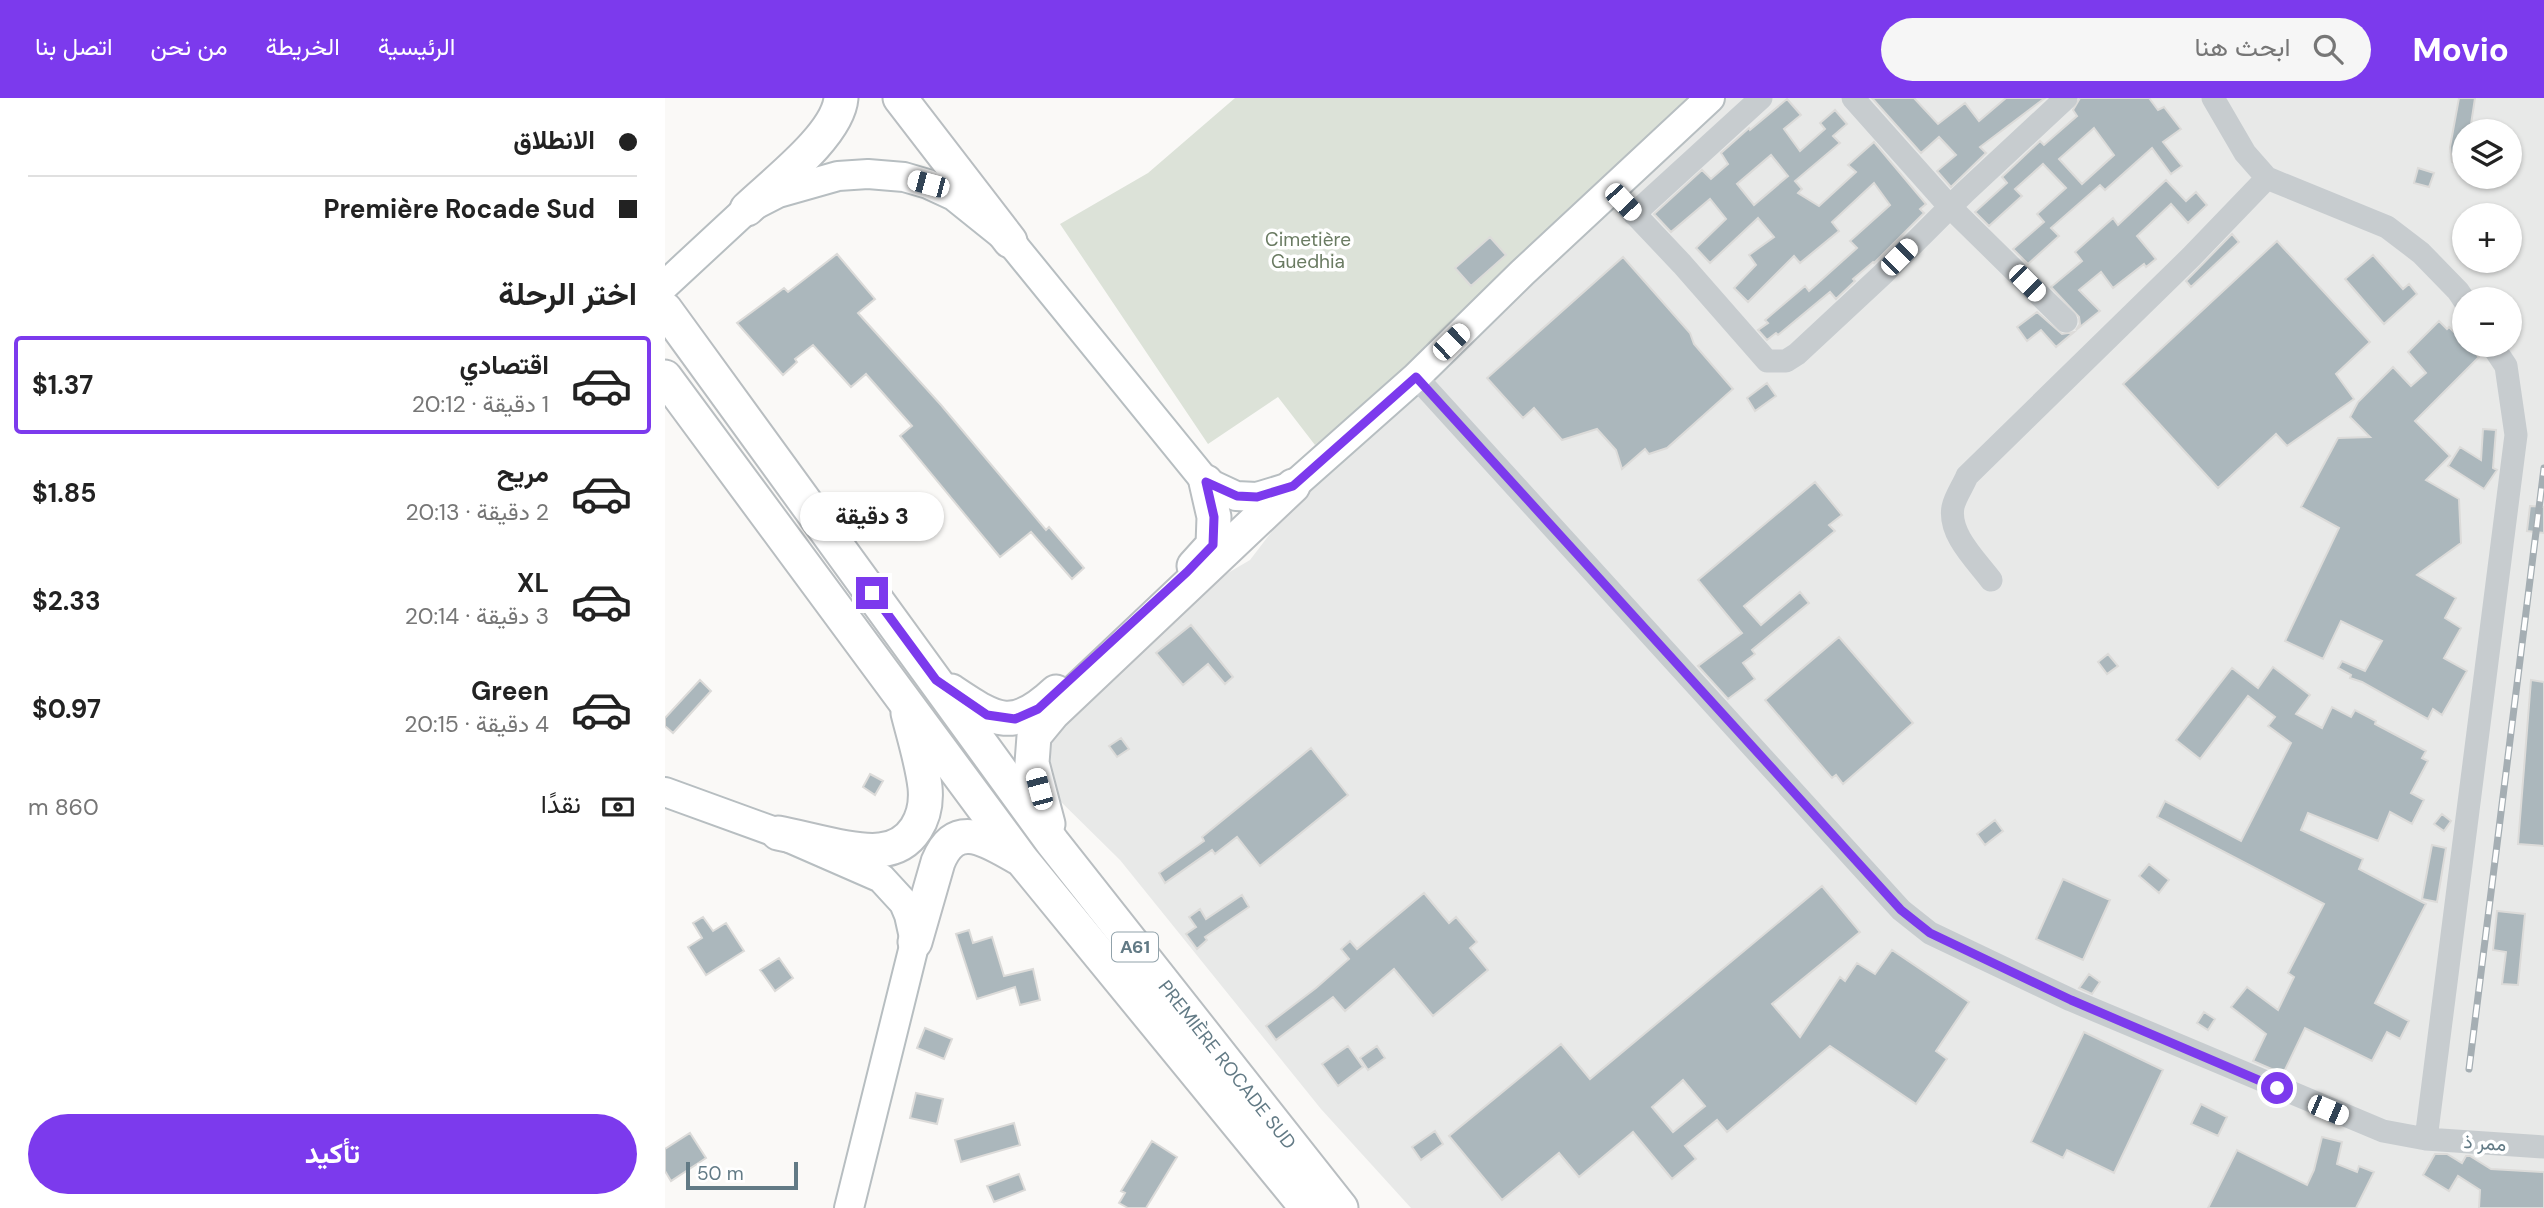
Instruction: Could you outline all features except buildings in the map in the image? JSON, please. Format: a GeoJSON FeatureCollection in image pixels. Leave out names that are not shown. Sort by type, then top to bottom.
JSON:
{"type":"FeatureCollection","features":[{"type":"Feature","properties":{"kind":"highway"},"geometry":{"type":"LineString","coordinates":[[747,209],[822,138],[834,123],[841,98]]}},
{"type":"Feature","properties":{"kind":"highway"},"geometry":{"type":"LineString","coordinates":[[901,98],[1010,241]]}},
{"type":"Feature","properties":{"kind":"highway","name":"PREMIÈRE ROCADE SUD"},"geometry":{"type":"LineString","coordinates":[[665,309],[1053,843],[1341,1208]]}},
{"type":"Feature","properties":{"kind":"highway","name":"PREMIÈRE ROCADE SUD"},"geometry":{"type":"LineString","coordinates":[[665,377],[1022,860],[1307,1208]]}},
{"type":"Feature","properties":{"kind":"highway"},"geometry":{"type":"LineString","coordinates":[[936,680],[987,715],[1015,719],[1038,709],[1213,545],[1214,517],[1206,482]]}},
{"type":"Feature","properties":{"kind":"highway"},"geometry":{"type":"LineString","coordinates":[[1053,843],[1032,763],[1034,736],[1053,713],[1293,486]]}},
{"type":"Feature","properties":{"kind":"highway"},"geometry":{"type":"LineString","coordinates":[[778,833],[861,849],[881,850],[898,845],[911,836],[921,823],[925,788],[905,700]]}},
{"type":"Feature","properties":{"kind":"highway"},"geometry":{"type":"LineString","coordinates":[[915,942],[938,862],[943,850],[951,842],[974,836],[1022,860]]}},
{"type":"Feature","properties":{"kind":"main road"},"geometry":{"type":"LineString","coordinates":[[665,285],[747,209],[778,193],[838,176],[868,174],[904,177],[928,184],[954,196],[1010,241],[1206,482],[1237,496],[1257,497],[1293,486],[1416,377],[1522,273],[1710,98]]}},
{"type":"Feature","properties":{"kind":"main road"},"geometry":{"type":"LineString","coordinates":[[665,792],[778,833],[881,878],[904,903],[915,942],[849,1208]]}},
{"type":"Feature","properties":{"kind":"street"},"geometry":{"type":"LineString","coordinates":[[1634,214],[1761,98]]}},
{"type":"Feature","properties":{"kind":"street"},"geometry":{"type":"LineString","coordinates":[[1853,98],[1950,207],[2066,321]]}},
{"type":"Feature","properties":{"kind":"street"},"geometry":{"type":"LineString","coordinates":[[1612,190],[1767,361],[1777,363],[1797,354],[2066,98]]}},
{"type":"Feature","properties":{"kind":"street"},"geometry":{"type":"LineString","coordinates":[[2213,98],[2245,153],[2267,178],[2387,228],[2421,253],[2454,287]]}},
{"type":"Feature","properties":{"kind":"street"},"geometry":{"type":"LineString","coordinates":[[1991,580],[1959,538],[1953,522],[1953,506],[1967,476],[2191,257],[2267,178]]}},
{"type":"Feature","properties":{"kind":"street"},"geometry":{"type":"LineString","coordinates":[[2426,1139],[2516,435],[2506,366],[2500,357]]}},
{"type":"Feature","properties":{"kind":"street","name":"ممر ذ"},"geometry":{"type":"LineString","coordinates":[[1416,377],[1901,910],[1930,933],[2071,1000],[2354,1121],[2383,1131],[2426,1139],[2544,1147]]}},
{"type":"Feature","properties":{"kind":"shaded area"},"geometry":{"type":"Polygon","coordinates":[[[1726,98],[2544,98],[2544,1208],[1411,1208],[1321,1109],[1120,860],[1051,792],[1050,746],[1075,705],[1199,590],[1250,560],[1286,513],[1419,383],[1726,98]]]}},
{"type":"Feature","properties":{"kind":"green space","name":"Cimetière Guedhia"},"geometry":{"type":"Polygon","coordinates":[[[1235,98],[1690,98],[1577,202],[1402,372],[1315,445],[1278,397],[1208,444],[1060,224],[1148,173],[1235,98]]]}},
{"type":"Feature","properties":{"kind":"railway"},"geometry":{"type":"LineString","coordinates":[[2469,1069],[2544,468]]}},
{"type":"Feature","properties":{"kind":"route"},"geometry":{"type":"LineString","coordinates":[[872,593],[936,680],[987,715],[1015,719],[1038,709],[1213,545],[1214,517],[1206,482],[1237,496],[1257,497],[1293,486],[1416,377],[1901,910],[1930,933],[2071,1000],[2277,1088]]}}]}
